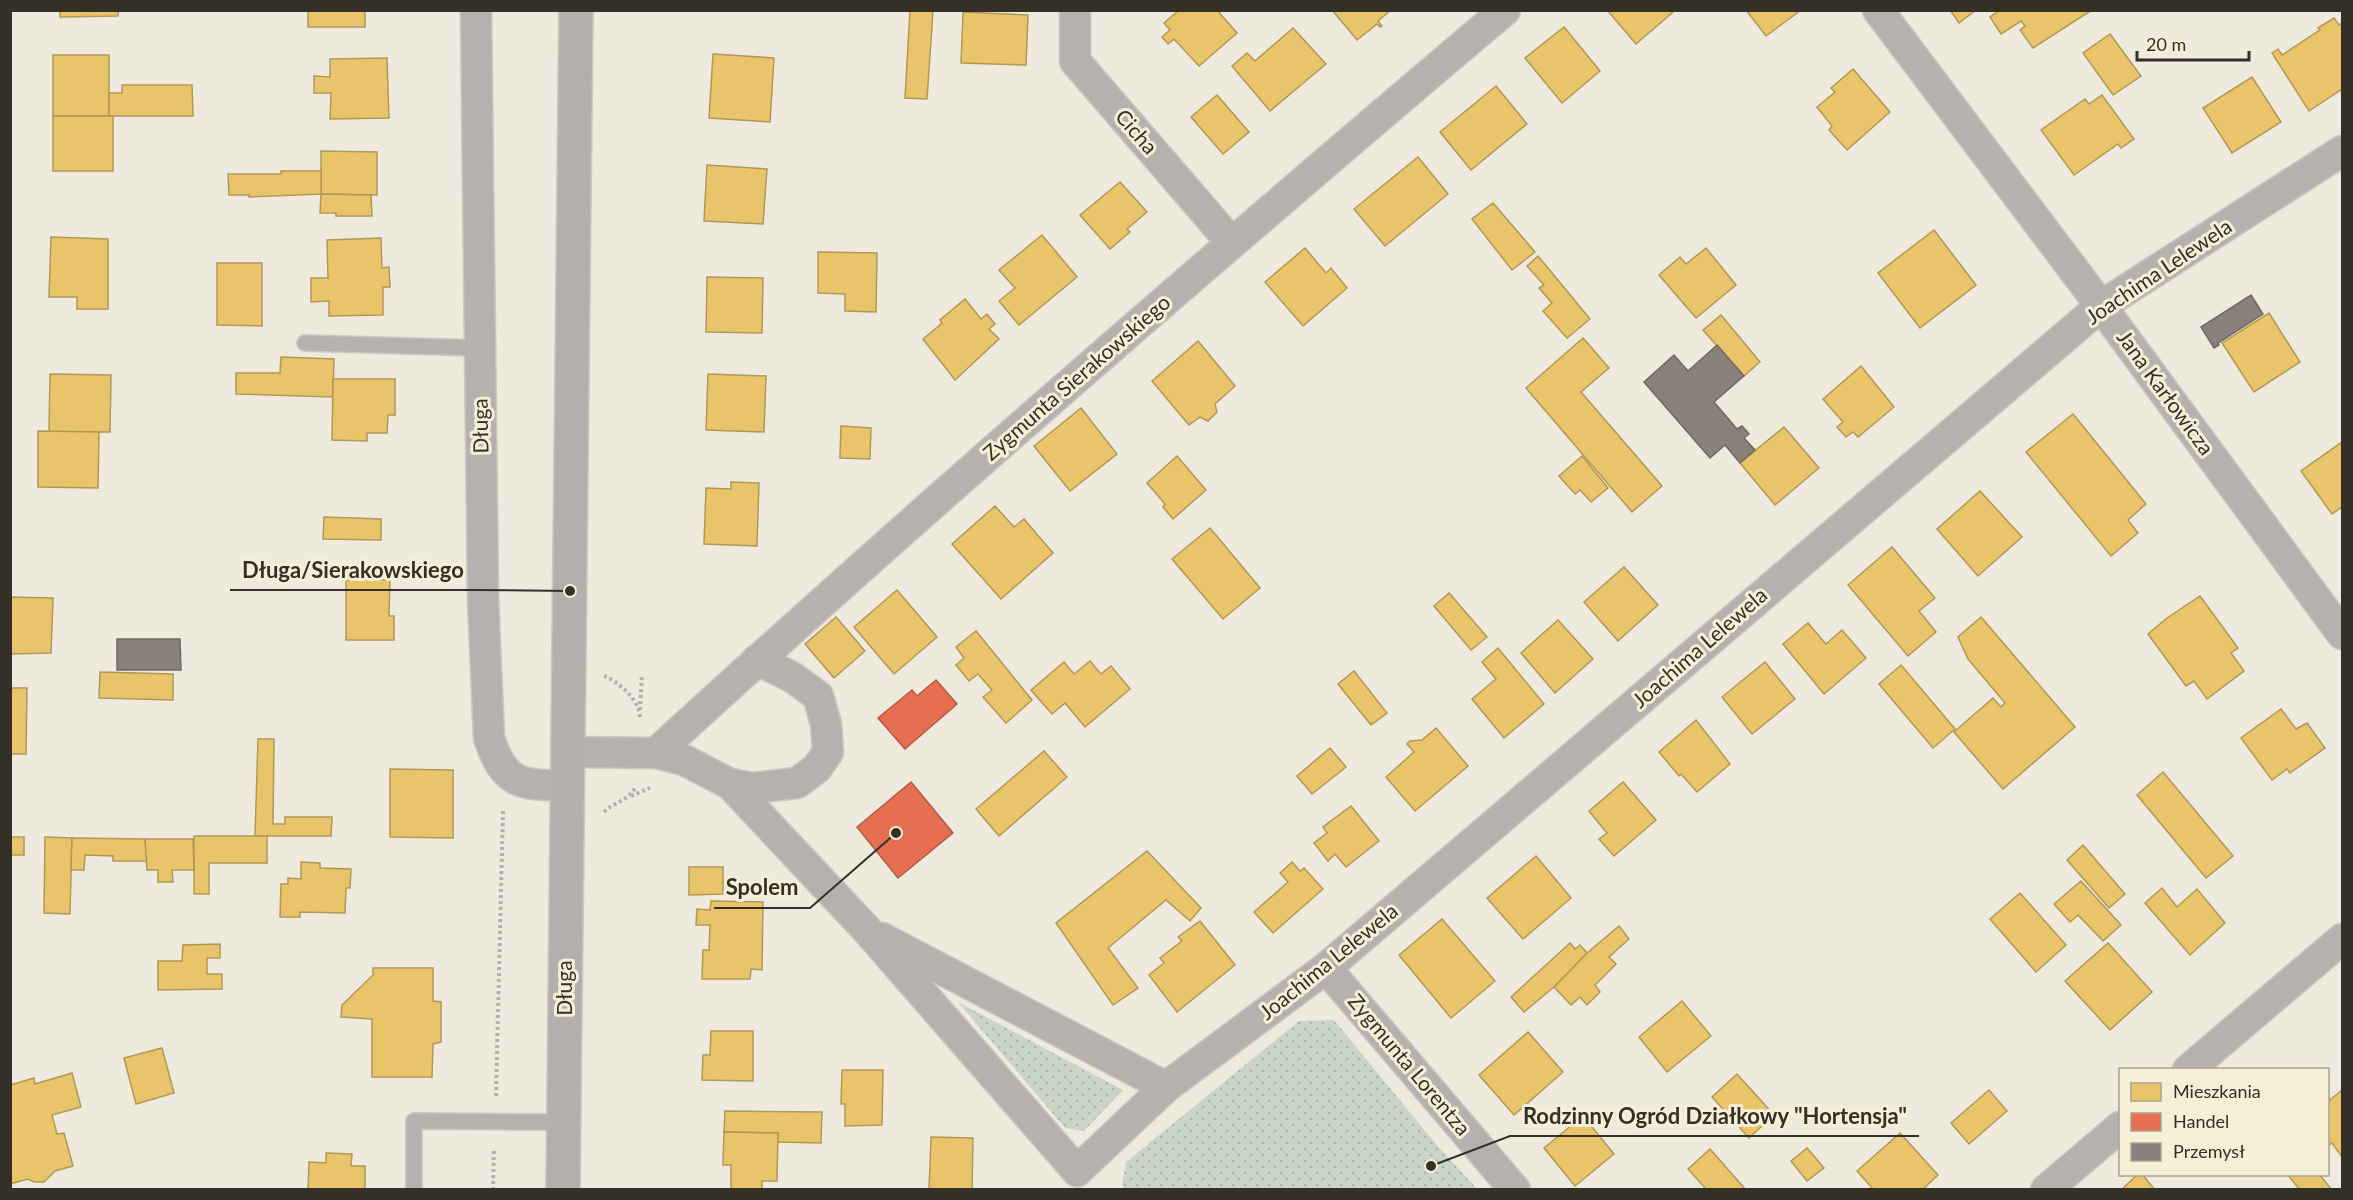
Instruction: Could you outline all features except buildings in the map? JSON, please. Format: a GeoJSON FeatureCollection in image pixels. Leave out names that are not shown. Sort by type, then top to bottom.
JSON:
{"type":"FeatureCollection","features":[{"type":"Feature","properties":{"kind":"main road","name":"Długa"},"geometry":{"type":"LineString","coordinates":[[563,1190],[576,10]]}},
{"type":"Feature","properties":{"kind":"street","name":"Długa"},"geometry":{"type":"LineString","coordinates":[[476,10],[483,597],[489,738],[496,758],[506,772],[516,778]]}},
{"type":"Feature","properties":{"kind":"street","name":"Cicha"},"geometry":{"type":"LineString","coordinates":[[1075,10],[1075,61],[1231,242]]}},
{"type":"Feature","properties":{"kind":"street","name":"Zygmunta Sierakowskiego"},"geometry":{"type":"LineString","coordinates":[[656,753],[757,660],[1231,242],[1505,10]]}},
{"type":"Feature","properties":{"kind":"street","name":"Jana Karłowicza"},"geometry":{"type":"LineString","coordinates":[[1878,10],[2101,306],[2343,634]]}},
{"type":"Feature","properties":{"kind":"street","name":"Joachima Lelewela"},"geometry":{"type":"LineString","coordinates":[[1076,1180],[1166,1087],[1326,968],[2101,306],[2343,151]]}},
{"type":"Feature","properties":{"kind":"street"},"geometry":{"type":"LineString","coordinates":[[568,752],[656,753],[684,760],[730,784],[753,788],[796,783],[817,768],[828,752],[826,724],[818,696],[792,676],[757,660]]}},
{"type":"Feature","properties":{"kind":"street"},"geometry":{"type":"LineString","coordinates":[[516,778],[525,784],[567,786]]}},
{"type":"Feature","properties":{"kind":"street"},"geometry":{"type":"LineString","coordinates":[[730,784],[867,930],[1076,1180]]}},
{"type":"Feature","properties":{"kind":"street"},"geometry":{"type":"LineString","coordinates":[[867,930],[1166,1087]]}},
{"type":"Feature","properties":{"kind":"street"},"geometry":{"type":"LineString","coordinates":[[2190,1068],[2343,939]]}},
{"type":"Feature","properties":{"kind":"street","name":"Zygmunta Lorentza"},"geometry":{"type":"LineString","coordinates":[[1326,968],[1515,1190]]}},
{"type":"Feature","properties":{"kind":"street"},"geometry":{"type":"LineString","coordinates":[[2046,1190],[2119,1128]]}},
{"type":"Feature","properties":{"kind":"lane"},"geometry":{"type":"LineString","coordinates":[[305,343],[480,348]]}},
{"type":"Feature","properties":{"kind":"lane"},"geometry":{"type":"LineString","coordinates":[[414,1190],[414,1121],[564,1122]]}},
{"type":"Feature","properties":{"kind":"path"},"geometry":{"type":"LineString","coordinates":[[640,711],[642,674]]}},
{"type":"Feature","properties":{"kind":"path"},"geometry":{"type":"LineString","coordinates":[[493,1190],[503,791],[516,778]]}},
{"type":"Feature","properties":{"kind":"shaded area"},"geometry":{"type":"Polygon","coordinates":[[[958,1002],[1123,1090],[1084,1131],[1065,1128],[958,1002]]]}},
{"type":"Feature","properties":{"kind":"shaded area"},"geometry":{"type":"Polygon","coordinates":[[[1334,1020],[1435,1143],[1477,1189],[1124,1189],[1122,1185],[1126,1162],[1299,1021],[1334,1020]]]}},
{"type":"Feature","properties":{"kind":"place","name":"Długa/Sierakowskiego"},"geometry":{"type":"Point","coordinates":[570,591]}},
{"type":"Feature","properties":{"kind":"place","name":"Spolem"},"geometry":{"type":"Point","coordinates":[896,833]}},
{"type":"Feature","properties":{"kind":"place","name":"Rodzinny Ogród Działkowy \"Hortensja\""},"geometry":{"type":"Point","coordinates":[1431,1166]}}]}
